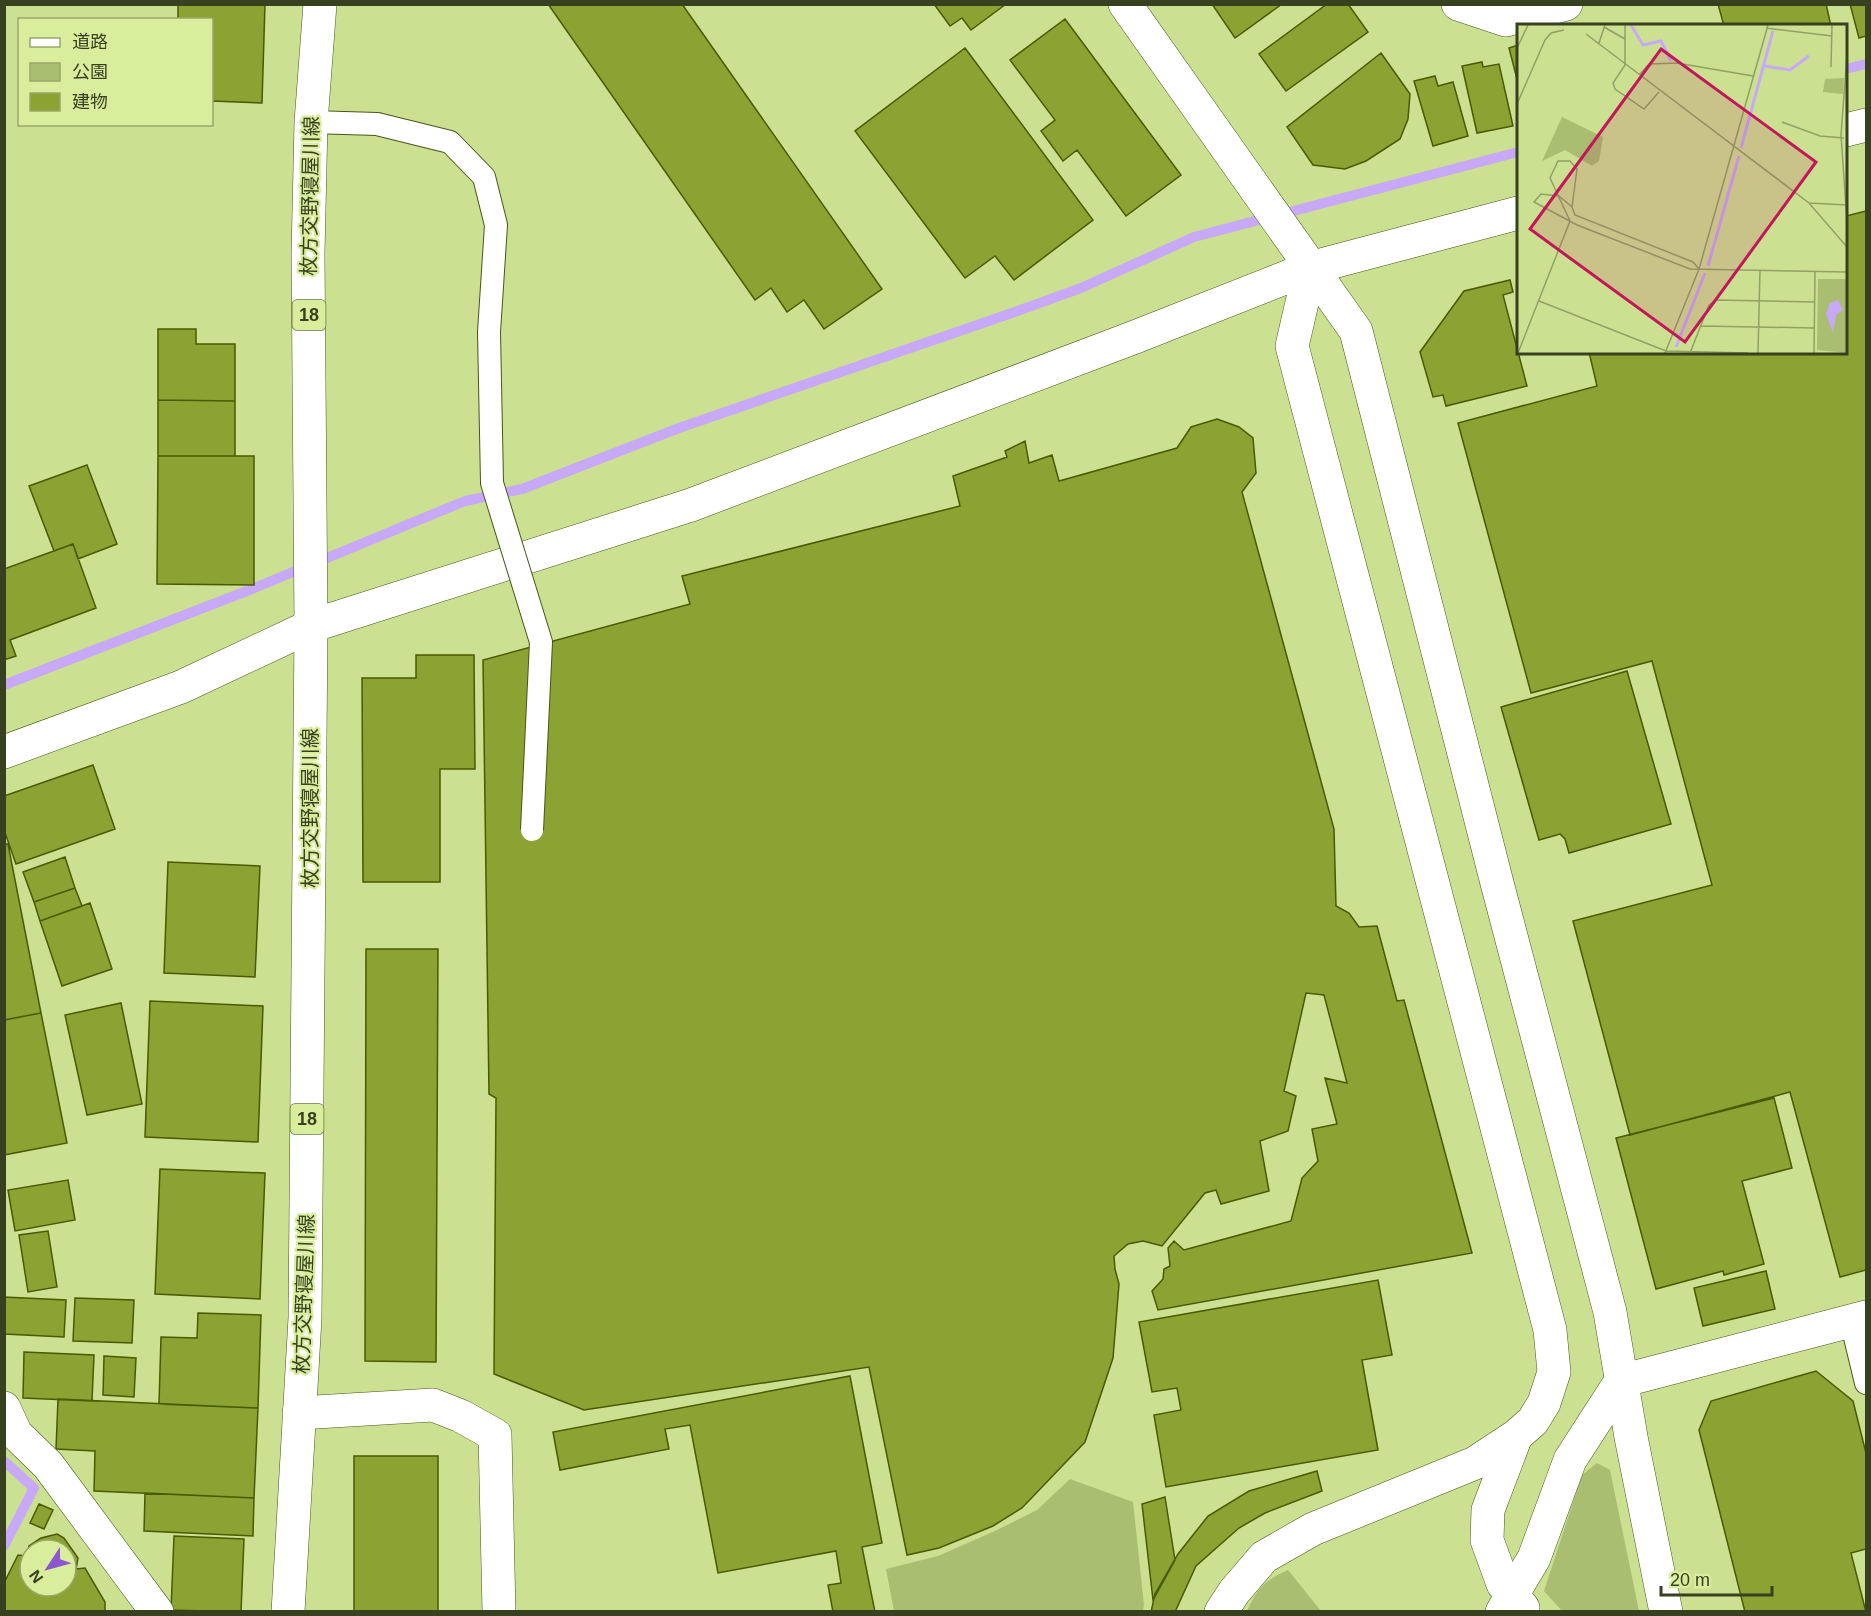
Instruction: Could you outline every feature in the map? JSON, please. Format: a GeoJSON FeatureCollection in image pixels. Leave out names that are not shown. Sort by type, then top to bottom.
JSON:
{"type":"FeatureCollection","features":[{"type":"Feature","properties":{"kind":"street","name":"枚方交野寝屋川線"},"geometry":{"type":"LineString","coordinates":[[288,1611],[305,1318],[311,626],[308,266],[311,122],[320,4]]}},
{"type":"Feature","properties":{"kind":"street"},"geometry":{"type":"LineString","coordinates":[[1125,4],[1356,331],[1497,883],[1607,1300],[1666,1611]]}},
{"type":"Feature","properties":{"kind":"street"},"geometry":{"type":"LineString","coordinates":[[1458,4],[1506,20],[1566,4]]}},
{"type":"Feature","properties":{"kind":"street"},"geometry":{"type":"LineString","coordinates":[[1847,130],[1866,125]]}},
{"type":"Feature","properties":{"kind":"street"},"geometry":{"type":"LineString","coordinates":[[4,752],[182,687],[311,626],[691,505],[1135,337],[1310,268],[1517,213]]}},
{"type":"Feature","properties":{"kind":"street"},"geometry":{"type":"LineString","coordinates":[[1221,1611],[1264,1557],[1313,1529],[1475,1463],[1516,1436],[1533,1421],[1544,1403],[1554,1372],[1550,1330],[1292,346],[1310,268]]}},
{"type":"Feature","properties":{"kind":"street"},"geometry":{"type":"LineString","coordinates":[[1513,1606],[1534,1558],[1570,1460],[1621,1381],[1859,1319]]}},
{"type":"Feature","properties":{"kind":"street"},"geometry":{"type":"LineString","coordinates":[[298,1413],[433,1405],[462,1416],[495,1435],[499,1611]]}},
{"type":"Feature","properties":{"kind":"street"},"geometry":{"type":"LineString","coordinates":[[4,1408],[16,1434],[48,1465],[158,1611]]}},
{"type":"Feature","properties":{"kind":"street"},"geometry":{"type":"LineString","coordinates":[[1513,1606],[1487,1540],[1488,1510],[1516,1436]]}},
{"type":"Feature","properties":{"kind":"lane"},"geometry":{"type":"LineString","coordinates":[[311,122],[377,124],[450,142],[484,177],[496,225],[489,332],[492,483],[541,642],[532,830]]}},
{"type":"Feature","properties":{"kind":"lane"},"geometry":{"type":"LineString","coordinates":[[1859,1319],[1866,1383]]}},
{"type":"Feature","properties":{"kind":"green space"},"geometry":{"type":"Polygon","coordinates":[[[1597,1463],[1610,1470],[1639,1611],[1562,1611],[1544,1591],[1582,1475],[1597,1463]]]}},
{"type":"Feature","properties":{"kind":"green space"},"geometry":{"type":"Polygon","coordinates":[[[1070,1479],[1133,1502],[1143,1611],[894,1611],[886,1569],[938,1556],[997,1530],[1037,1510],[1070,1479]]]}},
{"type":"Feature","properties":{"kind":"green space"},"geometry":{"type":"Polygon","coordinates":[[[1288,1570],[1321,1611],[1247,1611],[1263,1586],[1288,1570]]]}},
{"type":"Feature","properties":{"kind":"building"},"geometry":{"type":"Polygon","coordinates":[[[178,4],[265,4],[262,103],[213,101],[213,18],[178,18],[178,4]]]}},
{"type":"Feature","properties":{"kind":"building"},"geometry":{"type":"Polygon","coordinates":[[[548,4],[682,4],[882,289],[824,329],[804,300],[787,312],[771,288],[755,300],[548,4]]]}},
{"type":"Feature","properties":{"kind":"building"},"geometry":{"type":"Polygon","coordinates":[[[934,4],[1006,4],[971,30],[962,18],[950,26],[934,4]]]}},
{"type":"Feature","properties":{"kind":"building"},"geometry":{"type":"Polygon","coordinates":[[[1212,4],[1282,4],[1235,38],[1212,4]]]}},
{"type":"Feature","properties":{"kind":"building"},"geometry":{"type":"Polygon","coordinates":[[[1327,4],[1348,4],[1368,32],[1286,91],[1259,54],[1327,4]]]}},
{"type":"Feature","properties":{"kind":"building"},"geometry":{"type":"Polygon","coordinates":[[[1718,4],[1826,4],[1831,24],[1723,24],[1718,4]]]}},
{"type":"Feature","properties":{"kind":"building"},"geometry":{"type":"Polygon","coordinates":[[[1850,4],[1866,4],[1866,36],[1859,38],[1850,4]]]}},
{"type":"Feature","properties":{"kind":"building"},"geometry":{"type":"Polygon","coordinates":[[[1065,19],[1181,175],[1126,216],[1077,150],[1063,161],[1041,131],[1055,120],[1010,60],[1065,19]]]}},
{"type":"Feature","properties":{"kind":"building"},"geometry":{"type":"Polygon","coordinates":[[[1517,45],[1517,79],[1509,48],[1517,45]]]}},
{"type":"Feature","properties":{"kind":"building"},"geometry":{"type":"Polygon","coordinates":[[[965,48],[1093,220],[1014,280],[995,256],[965,278],[855,131],[965,48]]]}},
{"type":"Feature","properties":{"kind":"building"},"geometry":{"type":"Polygon","coordinates":[[[1381,53],[1410,94],[1408,119],[1400,139],[1366,161],[1345,169],[1313,165],[1287,127],[1381,53]]]}},
{"type":"Feature","properties":{"kind":"building"},"geometry":{"type":"Polygon","coordinates":[[[1482,62],[1483,67],[1499,64],[1513,126],[1477,133],[1462,66],[1482,62]]]}},
{"type":"Feature","properties":{"kind":"building"},"geometry":{"type":"Polygon","coordinates":[[[1435,76],[1438,86],[1453,82],[1468,136],[1433,146],[1414,81],[1435,76]]]}},
{"type":"Feature","properties":{"kind":"building"},"geometry":{"type":"Polygon","coordinates":[[[1866,211],[1866,1270],[1840,1277],[1790,1092],[1630,1135],[1573,921],[1712,885],[1652,661],[1531,693],[1458,423],[1597,386],[1589,354],[1847,354],[1847,216],[1866,211]]]}},
{"type":"Feature","properties":{"kind":"building"},"geometry":{"type":"Polygon","coordinates":[[[1510,280],[1513,292],[1503,295],[1527,386],[1446,406],[1443,395],[1433,397],[1420,352],[1464,291],[1510,280]]]}},
{"type":"Feature","properties":{"kind":"building"},"geometry":{"type":"Polygon","coordinates":[[[158,329],[196,329],[196,344],[235,344],[235,401],[158,400],[158,329]]]}},
{"type":"Feature","properties":{"kind":"building"},"geometry":{"type":"Polygon","coordinates":[[[158,400],[235,401],[235,456],[158,456],[158,400]]]}},
{"type":"Feature","properties":{"kind":"building"},"geometry":{"type":"Polygon","coordinates":[[[1217,419],[1239,427],[1253,438],[1256,473],[1242,492],[1334,829],[1336,906],[1349,913],[1359,927],[1377,926],[1397,1001],[1404,1000],[1472,1253],[1158,1310],[1152,1291],[1163,1279],[1164,1269],[1170,1266],[1168,1248],[1174,1241],[1184,1250],[1291,1221],[1302,1178],[1318,1161],[1312,1129],[1337,1124],[1325,1078],[1347,1083],[1324,995],[1306,993],[1284,1091],[1296,1096],[1288,1131],[1260,1141],[1269,1191],[1221,1204],[1216,1190],[1205,1193],[1162,1246],[1143,1241],[1128,1244],[1114,1256],[1119,1284],[1113,1358],[1085,1442],[1022,1508],[993,1526],[939,1548],[907,1555],[869,1367],[584,1410],[494,1374],[496,1098],[489,1094],[483,660],[690,604],[682,576],[960,506],[953,476],[1007,457],[1005,451],[1025,441],[1029,463],[1052,455],[1059,481],[1177,448],[1191,427],[1217,419]]]}},
{"type":"Feature","properties":{"kind":"building"},"geometry":{"type":"Polygon","coordinates":[[[158,456],[254,456],[254,585],[157,584],[158,456]]]}},
{"type":"Feature","properties":{"kind":"building"},"geometry":{"type":"Polygon","coordinates":[[[87,465],[117,544],[78,559],[73,544],[54,551],[29,486],[87,465]]]}},
{"type":"Feature","properties":{"kind":"building"},"geometry":{"type":"Polygon","coordinates":[[[73,544],[96,608],[10,640],[16,656],[4,660],[4,569],[73,544]]]}},
{"type":"Feature","properties":{"kind":"building"},"geometry":{"type":"Polygon","coordinates":[[[416,655],[474,655],[475,769],[440,769],[440,882],[363,882],[362,678],[416,678],[416,655]]]}},
{"type":"Feature","properties":{"kind":"building"},"geometry":{"type":"Polygon","coordinates":[[[1627,671],[1671,824],[1569,853],[1565,839],[1560,834],[1539,840],[1501,707],[1627,671]]]}},
{"type":"Feature","properties":{"kind":"building"},"geometry":{"type":"Polygon","coordinates":[[[93,765],[115,829],[16,864],[4,830],[4,796],[93,765]]]}},
{"type":"Feature","properties":{"kind":"building"},"geometry":{"type":"Polygon","coordinates":[[[4,844],[8,844],[41,1013],[4,1020],[4,844]]]}},
{"type":"Feature","properties":{"kind":"building"},"geometry":{"type":"Polygon","coordinates":[[[65,857],[75,888],[34,902],[23,872],[65,857]]]}},
{"type":"Feature","properties":{"kind":"building"},"geometry":{"type":"Polygon","coordinates":[[[168,862],[260,866],[255,977],[164,973],[168,862]]]}},
{"type":"Feature","properties":{"kind":"building"},"geometry":{"type":"Polygon","coordinates":[[[75,888],[82,906],[40,921],[34,902],[75,888]]]}},
{"type":"Feature","properties":{"kind":"building"},"geometry":{"type":"Polygon","coordinates":[[[90,903],[112,969],[62,986],[40,921],[90,903]]]}},
{"type":"Feature","properties":{"kind":"building"},"geometry":{"type":"Polygon","coordinates":[[[366,949],[438,949],[436,1362],[365,1361],[366,949]]]}},
{"type":"Feature","properties":{"kind":"building"},"geometry":{"type":"Polygon","coordinates":[[[150,1001],[263,1006],[258,1142],[145,1137],[150,1001]]]}},
{"type":"Feature","properties":{"kind":"building"},"geometry":{"type":"Polygon","coordinates":[[[121,1003],[142,1104],[87,1115],[65,1015],[121,1003]]]}},
{"type":"Feature","properties":{"kind":"building"},"geometry":{"type":"Polygon","coordinates":[[[41,1013],[67,1143],[4,1155],[4,1020],[41,1013]]]}},
{"type":"Feature","properties":{"kind":"building"},"geometry":{"type":"Polygon","coordinates":[[[1774,1098],[1792,1168],[1742,1181],[1764,1264],[1724,1275],[1723,1271],[1656,1289],[1616,1138],[1774,1098]]]}},
{"type":"Feature","properties":{"kind":"building"},"geometry":{"type":"Polygon","coordinates":[[[160,1169],[265,1173],[260,1299],[155,1294],[160,1169]]]}},
{"type":"Feature","properties":{"kind":"building"},"geometry":{"type":"Polygon","coordinates":[[[68,1180],[75,1220],[15,1231],[8,1190],[68,1180]]]}},
{"type":"Feature","properties":{"kind":"building"},"geometry":{"type":"Polygon","coordinates":[[[48,1231],[57,1287],[28,1292],[19,1235],[48,1231]]]}},
{"type":"Feature","properties":{"kind":"building"},"geometry":{"type":"Polygon","coordinates":[[[1766,1271],[1775,1309],[1703,1326],[1694,1288],[1766,1271]]]}},
{"type":"Feature","properties":{"kind":"building"},"geometry":{"type":"Polygon","coordinates":[[[1378,1280],[1392,1355],[1362,1360],[1378,1450],[1166,1487],[1154,1415],[1181,1410],[1177,1388],[1152,1392],[1139,1322],[1378,1280]]]}},
{"type":"Feature","properties":{"kind":"building"},"geometry":{"type":"Polygon","coordinates":[[[4,1297],[66,1300],[64,1337],[4,1334],[4,1297]]]}},
{"type":"Feature","properties":{"kind":"building"},"geometry":{"type":"Polygon","coordinates":[[[75,1298],[134,1300],[132,1343],[73,1341],[75,1298]]]}},
{"type":"Feature","properties":{"kind":"building"},"geometry":{"type":"Polygon","coordinates":[[[198,1313],[261,1315],[258,1408],[159,1404],[161,1337],[197,1338],[198,1313]]]}},
{"type":"Feature","properties":{"kind":"building"},"geometry":{"type":"Polygon","coordinates":[[[24,1352],[94,1355],[92,1401],[23,1398],[24,1352]]]}},
{"type":"Feature","properties":{"kind":"building"},"geometry":{"type":"Polygon","coordinates":[[[104,1356],[136,1358],[134,1397],[103,1395],[104,1356]]]}},
{"type":"Feature","properties":{"kind":"building"},"geometry":{"type":"Polygon","coordinates":[[[1816,1371],[1853,1401],[1866,1453],[1866,1549],[1851,1553],[1866,1612],[1745,1612],[1699,1430],[1711,1401],[1816,1371]]]}},
{"type":"Feature","properties":{"kind":"building"},"geometry":{"type":"Polygon","coordinates":[[[850,1376],[882,1543],[862,1547],[875,1612],[833,1612],[828,1585],[841,1583],[836,1551],[718,1573],[690,1425],[665,1429],[669,1449],[560,1470],[553,1432],[850,1376]]]}},
{"type":"Feature","properties":{"kind":"building"},"geometry":{"type":"Polygon","coordinates":[[[58,1399],[258,1408],[254,1498],[94,1491],[95,1451],[56,1449],[58,1399]]]}},
{"type":"Feature","properties":{"kind":"building"},"geometry":{"type":"Polygon","coordinates":[[[354,1456],[438,1456],[438,1612],[354,1612],[354,1456]]]}},
{"type":"Feature","properties":{"kind":"building"},"geometry":{"type":"Polygon","coordinates":[[[1317,1471],[1322,1491],[1265,1513],[1239,1528],[1196,1566],[1175,1612],[1151,1612],[1155,1594],[1178,1554],[1208,1516],[1249,1491],[1317,1471]]]}},
{"type":"Feature","properties":{"kind":"building"},"geometry":{"type":"Polygon","coordinates":[[[145,1493],[254,1498],[253,1536],[144,1531],[145,1493]]]}},
{"type":"Feature","properties":{"kind":"building"},"geometry":{"type":"Polygon","coordinates":[[[1165,1497],[1175,1560],[1153,1600],[1142,1504],[1165,1497]]]}},
{"type":"Feature","properties":{"kind":"building"},"geometry":{"type":"Polygon","coordinates":[[[39,1504],[53,1510],[44,1529],[30,1523],[39,1504]]]}},
{"type":"Feature","properties":{"kind":"building"},"geometry":{"type":"Polygon","coordinates":[[[57,1534],[64,1538],[41,1538],[57,1534]]]}},
{"type":"Feature","properties":{"kind":"building"},"geometry":{"type":"Polygon","coordinates":[[[174,1536],[244,1539],[241,1612],[171,1610],[174,1536]]]}},
{"type":"Feature","properties":{"kind":"building"},"geometry":{"type":"Polygon","coordinates":[[[18,1555],[18,1598],[78,1598],[78,1569],[85,1568],[105,1602],[105,1612],[4,1612],[4,1583],[18,1555]]]}},
{"type":"Feature","properties":{"kind":"waterway"},"geometry":{"type":"LineString","coordinates":[[1847,69],[1866,64]]}},
{"type":"Feature","properties":{"kind":"waterway"},"geometry":{"type":"LineString","coordinates":[[4,685],[252,589],[465,501],[522,489],[679,428],[1081,288],[1194,237],[1517,152]]}},
{"type":"Feature","properties":{"kind":"waterway"},"geometry":{"type":"LineString","coordinates":[[4,1461],[34,1488],[4,1546]]}}]}
